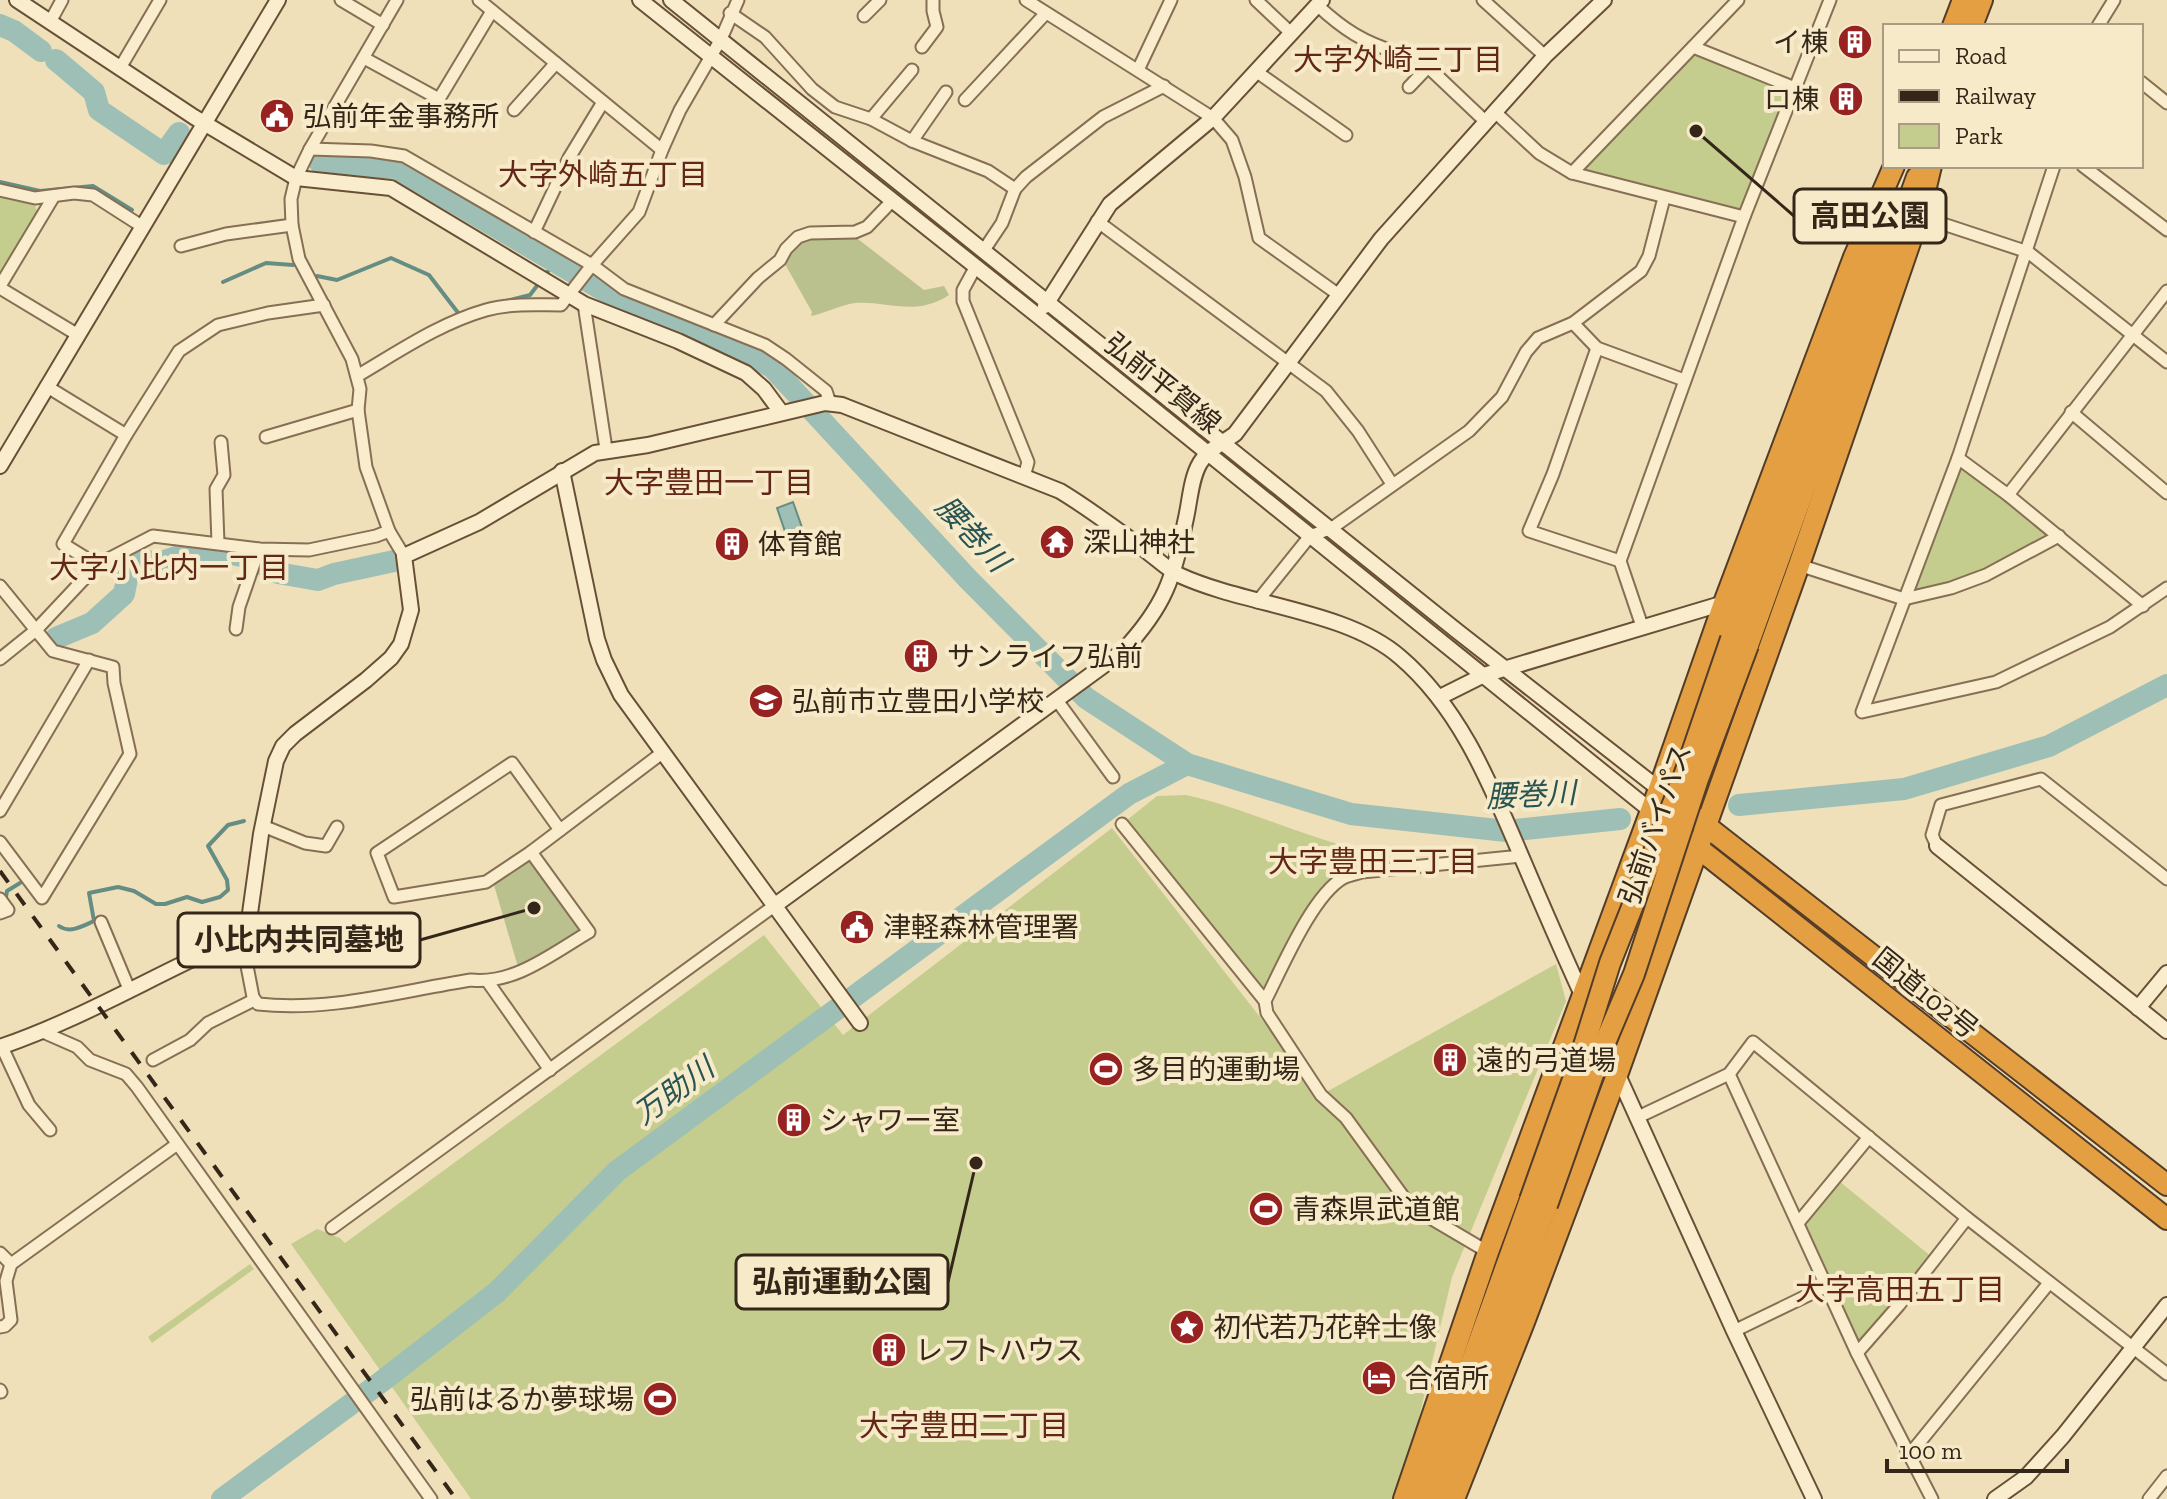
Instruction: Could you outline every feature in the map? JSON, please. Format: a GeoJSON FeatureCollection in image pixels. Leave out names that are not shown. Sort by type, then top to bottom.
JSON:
{"type":"FeatureCollection","features":[{"type":"Feature","properties":{"kind":"highway"},"geometry":{"type":"LineString","coordinates":[[1954,24],[1963,0]]}},
{"type":"Feature","properties":{"kind":"highway"},"geometry":{"type":"LineString","coordinates":[[1973,24],[1982,0]]}},
{"type":"Feature","properties":{"kind":"highway"},"geometry":{"type":"LineString","coordinates":[[1404,1499],[1488,1252],[1659,789],[1724,603],[1854,257],[1893,168]]}},
{"type":"Feature","properties":{"kind":"highway","name":"弘前バイパス"},"geometry":{"type":"LineString","coordinates":[[1740,642],[1902,168]]}},
{"type":"Feature","properties":{"kind":"highway","name":"弘前バイパス"},"geometry":{"type":"LineString","coordinates":[[1438,1499],[1538,1202],[1610,963],[1740,642],[1920,168]]}},
{"type":"Feature","properties":{"kind":"highway"},"geometry":{"type":"LineString","coordinates":[[1454,1499],[1617,1075],[1799,565],[1919,216],[1931,168]]}},
{"type":"Feature","properties":{"kind":"highway","name":"国道102号"},"geometry":{"type":"LineString","coordinates":[[1659,789],[2167,1185]]}},
{"type":"Feature","properties":{"kind":"highway","name":"国道102号"},"geometry":{"type":"LineString","coordinates":[[1650,810],[2167,1219]]}},
{"type":"Feature","properties":{"kind":"highway","name":"弘前バイパス"},"geometry":{"type":"LineString","coordinates":[[1422,1499],[1538,1202]]}},
{"type":"Feature","properties":{"kind":"street"},"geometry":{"type":"LineString","coordinates":[[17,0],[205,124],[296,178],[391,188],[572,292],[584,304],[678,341],[746,373],[788,410]]}},
{"type":"Feature","properties":{"kind":"street"},"geometry":{"type":"LineString","coordinates":[[50,22],[62,0]]}},
{"type":"Feature","properties":{"kind":"street"},"geometry":{"type":"LineString","coordinates":[[120,68],[160,0]]}},
{"type":"Feature","properties":{"kind":"street"},"geometry":{"type":"LineString","coordinates":[[0,466],[278,0]]}},
{"type":"Feature","properties":{"kind":"street"},"geometry":{"type":"LineString","coordinates":[[341,0],[383,25]]}},
{"type":"Feature","properties":{"kind":"street"},"geometry":{"type":"LineString","coordinates":[[50,1130],[29,1105],[1,1047],[45,1033],[129,989],[242,940],[247,935],[269,788],[283,746],[310,721],[366,680],[391,658],[401,644],[411,610],[404,556],[389,531],[366,467],[358,410],[360,389],[352,359],[299,259],[292,225],[291,199],[296,178],[310,149],[397,0]]}},
{"type":"Feature","properties":{"kind":"street"},"geometry":{"type":"LineString","coordinates":[[479,0],[662,150]]}},
{"type":"Feature","properties":{"kind":"street","name":"弘前平賀線"},"geometry":{"type":"LineString","coordinates":[[640,0],[976,266],[1650,810]]}},
{"type":"Feature","properties":{"kind":"street","name":"弘前平賀線"},"geometry":{"type":"LineString","coordinates":[[671,0],[1659,789]]}},
{"type":"Feature","properties":{"kind":"street"},"geometry":{"type":"LineString","coordinates":[[357,376],[441,328],[487,310],[517,305],[561,305],[639,212],[680,110],[721,39],[738,0]]}},
{"type":"Feature","properties":{"kind":"street"},"geometry":{"type":"LineString","coordinates":[[864,16],[880,0]]}},
{"type":"Feature","properties":{"kind":"street"},"geometry":{"type":"LineString","coordinates":[[922,47],[937,27],[933,0]]}},
{"type":"Feature","properties":{"kind":"street"},"geometry":{"type":"LineString","coordinates":[[1026,0],[1213,118],[1232,140],[1245,177],[1259,238],[1339,295]]}},
{"type":"Feature","properties":{"kind":"street"},"geometry":{"type":"LineString","coordinates":[[1138,70],[1171,0]]}},
{"type":"Feature","properties":{"kind":"street"},"geometry":{"type":"LineString","coordinates":[[1256,0],[1292,34]]}},
{"type":"Feature","properties":{"kind":"street"},"geometry":{"type":"LineString","coordinates":[[1483,0],[1545,56]]}},
{"type":"Feature","properties":{"kind":"street"},"geometry":{"type":"LineString","coordinates":[[332,1228],[1122,652],[1153,617],[1175,573],[1197,468],[1207,453],[1235,434],[1381,239],[1545,56],[1604,0]]}},
{"type":"Feature","properties":{"kind":"street"},"geometry":{"type":"LineString","coordinates":[[1572,173],[1738,0]]}},
{"type":"Feature","properties":{"kind":"street"},"geometry":{"type":"LineString","coordinates":[[1642,626],[1620,561],[1744,217],[1830,0]]}},
{"type":"Feature","properties":{"kind":"street"},"geometry":{"type":"LineString","coordinates":[[2099,24],[2114,0]]}},
{"type":"Feature","properties":{"kind":"street"},"geometry":{"type":"LineString","coordinates":[[1038,316],[1097,221],[1126,188],[1213,118],[1319,3],[1339,25],[1367,43],[1398,53]]}},
{"type":"Feature","properties":{"kind":"street"},"geometry":{"type":"LineString","coordinates":[[364,58],[439,99],[492,11]]}},
{"type":"Feature","properties":{"kind":"street"},"geometry":{"type":"LineString","coordinates":[[730,13],[765,37],[823,98],[841,110],[871,119],[912,141],[988,171],[1015,189]]}},
{"type":"Feature","properties":{"kind":"street"},"geometry":{"type":"LineString","coordinates":[[965,100],[1046,13]]}},
{"type":"Feature","properties":{"kind":"street"},"geometry":{"type":"LineString","coordinates":[[1693,47],[1795,88]]}},
{"type":"Feature","properties":{"kind":"street"},"geometry":{"type":"LineString","coordinates":[[514,110],[556,63]]}},
{"type":"Feature","properties":{"kind":"street"},"geometry":{"type":"LineString","coordinates":[[1409,87],[1428,67],[1539,153],[1572,173],[1744,217]]}},
{"type":"Feature","properties":{"kind":"street"},"geometry":{"type":"LineString","coordinates":[[871,119],[912,70]]}},
{"type":"Feature","properties":{"kind":"street"},"geometry":{"type":"LineString","coordinates":[[1257,72],[1346,135]]}},
{"type":"Feature","properties":{"kind":"street"},"geometry":{"type":"LineString","coordinates":[[2143,84],[2167,103]]}},
{"type":"Feature","properties":{"kind":"street"},"geometry":{"type":"LineString","coordinates":[[984,250],[1002,223],[1015,189],[1026,177],[1103,117],[1164,86]]}},
{"type":"Feature","properties":{"kind":"street"},"geometry":{"type":"LineString","coordinates":[[912,141],[946,92]]}},
{"type":"Feature","properties":{"kind":"street"},"geometry":{"type":"LineString","coordinates":[[534,232],[569,158],[603,102]]}},
{"type":"Feature","properties":{"kind":"street"},"geometry":{"type":"LineString","coordinates":[[310,149],[371,151],[404,156],[624,289],[765,345],[826,391],[828,403]]}},
{"type":"Feature","properties":{"kind":"street"},"geometry":{"type":"LineString","coordinates":[[2053,168],[1958,458],[1862,712],[1996,682],[2110,627],[2167,588]]}},
{"type":"Feature","properties":{"kind":"street"},"geometry":{"type":"LineString","coordinates":[[2086,168],[2167,230]]}},
{"type":"Feature","properties":{"kind":"street"},"geometry":{"type":"LineString","coordinates":[[0,190],[35,198],[74,193],[93,195],[143,227]]}},
{"type":"Feature","properties":{"kind":"street"},"geometry":{"type":"LineString","coordinates":[[54,196],[0,287],[78,335]]}},
{"type":"Feature","properties":{"kind":"street"},"geometry":{"type":"LineString","coordinates":[[1257,602],[1310,536],[1332,528],[1469,431],[1502,397],[1526,352],[1538,338],[1573,323],[1641,271],[1649,256],[1664,198]]}},
{"type":"Feature","properties":{"kind":"street"},"geometry":{"type":"LineString","coordinates":[[714,325],[758,278],[780,260],[798,237],[810,233],[855,232],[867,227],[893,200]]}},
{"type":"Feature","properties":{"kind":"street"},"geometry":{"type":"LineString","coordinates":[[1919,216],[2028,252],[2167,362]]}},
{"type":"Feature","properties":{"kind":"street"},"geometry":{"type":"LineString","coordinates":[[1097,221],[1326,391],[1358,431],[1392,484]]}},
{"type":"Feature","properties":{"kind":"street"},"geometry":{"type":"LineString","coordinates":[[181,246],[226,234],[292,225]]}},
{"type":"Feature","properties":{"kind":"street"},"geometry":{"type":"LineString","coordinates":[[976,266],[963,290],[963,301],[1028,462],[1024,477]]}},
{"type":"Feature","properties":{"kind":"street"},"geometry":{"type":"LineString","coordinates":[[2008,495],[2167,291]]}},
{"type":"Feature","properties":{"kind":"street"},"geometry":{"type":"LineString","coordinates":[[584,304],[606,449]]}},
{"type":"Feature","properties":{"kind":"street"},"geometry":{"type":"LineString","coordinates":[[97,565],[63,544],[179,351],[218,325],[268,313],[324,305]]}},
{"type":"Feature","properties":{"kind":"street"},"geometry":{"type":"LineString","coordinates":[[1573,323],[1597,348],[1684,380]]}},
{"type":"Feature","properties":{"kind":"street"},"geometry":{"type":"LineString","coordinates":[[1597,348],[1553,474],[1529,531],[1620,561]]}},
{"type":"Feature","properties":{"kind":"street"},"geometry":{"type":"LineString","coordinates":[[46,386],[126,435]]}},
{"type":"Feature","properties":{"kind":"street"},"geometry":{"type":"LineString","coordinates":[[404,556],[479,522],[562,471],[606,449],[648,445],[828,403],[842,405],[1060,491],[1088,508],[1175,573],[1212,589],[1330,621],[1373,639],[1398,655],[1440,697],[1465,736],[1503,814],[1636,1118],[1814,1499]]}},
{"type":"Feature","properties":{"kind":"street"},"geometry":{"type":"LineString","coordinates":[[266,437],[358,410]]}},
{"type":"Feature","properties":{"kind":"street"},"geometry":{"type":"LineString","coordinates":[[2071,412],[2167,493]]}},
{"type":"Feature","properties":{"kind":"street"},"geometry":{"type":"LineString","coordinates":[[218,543],[216,489],[224,475],[221,442]]}},
{"type":"Feature","properties":{"kind":"street"},"geometry":{"type":"LineString","coordinates":[[1958,458],[2143,606]]}},
{"type":"Feature","properties":{"kind":"street"},"geometry":{"type":"LineString","coordinates":[[562,471],[597,639],[621,695],[856,1018]]}},
{"type":"Feature","properties":{"kind":"street"},"geometry":{"type":"LineString","coordinates":[[0,659],[36,630],[97,565],[153,536],[218,543],[257,556],[309,550],[389,531]]}},
{"type":"Feature","properties":{"kind":"street"},"geometry":{"type":"LineString","coordinates":[[1799,565],[1904,599],[1951,588],[1986,575],[2059,536]]}},
{"type":"Feature","properties":{"kind":"street"},"geometry":{"type":"LineString","coordinates":[[236,629],[239,607],[257,556]]}},
{"type":"Feature","properties":{"kind":"street"},"geometry":{"type":"LineString","coordinates":[[0,586],[53,651],[113,667],[130,754],[42,898],[0,842]]}},
{"type":"Feature","properties":{"kind":"street"},"geometry":{"type":"LineString","coordinates":[[1440,697],[1484,675],[1724,603]]}},
{"type":"Feature","properties":{"kind":"street"},"geometry":{"type":"LineString","coordinates":[[0,811],[89,660]]}},
{"type":"Feature","properties":{"kind":"street"},"geometry":{"type":"LineString","coordinates":[[1059,697],[1113,777]]}},
{"type":"Feature","properties":{"kind":"street"},"geometry":{"type":"LineString","coordinates":[[560,830],[512,763],[377,853],[394,897],[486,882],[531,852],[662,753]]}},
{"type":"Feature","properties":{"kind":"street"},"geometry":{"type":"LineString","coordinates":[[2167,879],[2041,779],[1941,805],[1932,835],[1937,846],[2167,1031]]}},
{"type":"Feature","properties":{"kind":"street"},"geometry":{"type":"LineString","coordinates":[[1122,824],[1265,1001],[1267,1013],[1321,1095],[1346,1118],[1410,1206],[1488,1252]]}},
{"type":"Feature","properties":{"kind":"street"},"geometry":{"type":"LineString","coordinates":[[263,826],[305,843],[326,846],[337,827]]}},
{"type":"Feature","properties":{"kind":"street"},"geometry":{"type":"LineString","coordinates":[[1265,1001],[1299,933],[1324,897],[1342,879],[1362,872],[1519,850]]}},
{"type":"Feature","properties":{"kind":"street"},"geometry":{"type":"LineString","coordinates":[[242,940],[249,989],[258,1004],[292,1008],[359,1001],[471,980],[488,982],[529,967],[589,932],[531,852]]}},
{"type":"Feature","properties":{"kind":"street"},"geometry":{"type":"LineString","coordinates":[[0,899],[8,910],[0,913]]}},
{"type":"Feature","properties":{"kind":"street"},"geometry":{"type":"LineString","coordinates":[[101,922],[129,989]]}},
{"type":"Feature","properties":{"kind":"street"},"geometry":{"type":"LineString","coordinates":[[2138,1008],[2167,973]]}},
{"type":"Feature","properties":{"kind":"street"},"geometry":{"type":"LineString","coordinates":[[488,982],[550,1070]]}},
{"type":"Feature","properties":{"kind":"street"},"geometry":{"type":"LineString","coordinates":[[153,1060],[190,1040],[208,1023],[254,1000]]}},
{"type":"Feature","properties":{"kind":"street"},"geometry":{"type":"LineString","coordinates":[[45,1033],[77,1047],[90,1060],[126,1074],[431,1499]]}},
{"type":"Feature","properties":{"kind":"street"},"geometry":{"type":"LineString","coordinates":[[1636,1118],[1729,1074],[1753,1042],[1967,1218],[2167,1374]]}},
{"type":"Feature","properties":{"kind":"street"},"geometry":{"type":"LineString","coordinates":[[1729,1074],[1857,1353],[1932,1499]]}},
{"type":"Feature","properties":{"kind":"street"},"geometry":{"type":"LineString","coordinates":[[1798,1223],[1869,1137]]}},
{"type":"Feature","properties":{"kind":"street"},"geometry":{"type":"LineString","coordinates":[[0,1327],[11,1320],[6,1281],[11,1264],[176,1145]]}},
{"type":"Feature","properties":{"kind":"street"},"geometry":{"type":"LineString","coordinates":[[1857,1353],[1967,1218]]}},
{"type":"Feature","properties":{"kind":"street"},"geometry":{"type":"LineString","coordinates":[[0,1253],[11,1264]]}},
{"type":"Feature","properties":{"kind":"street"},"geometry":{"type":"LineString","coordinates":[[1910,1454],[2049,1283]]}},
{"type":"Feature","properties":{"kind":"street"},"geometry":{"type":"LineString","coordinates":[[1734,1331],[1827,1286]]}},
{"type":"Feature","properties":{"kind":"street"},"geometry":{"type":"LineString","coordinates":[[1995,1499],[2026,1477],[2167,1305]]}},
{"type":"Feature","properties":{"kind":"street"},"geometry":{"type":"LineString","coordinates":[[2149,1499],[2167,1476]]}},
{"type":"Feature","properties":{"kind":"green space"},"geometry":{"type":"Polygon","coordinates":[[[1696,54],[1787,91],[1741,211],[1581,170],[1696,54]]]}},
{"type":"Feature","properties":{"kind":"green space"},"geometry":{"type":"Polygon","coordinates":[[[0,196],[34,203],[38,213],[0,275],[0,196]]]}},
{"type":"Feature","properties":{"kind":"green space"},"geometry":{"type":"Polygon","coordinates":[[[854,236],[924,290],[944,286],[949,295],[937,302],[913,307],[855,303],[811,316],[812,312],[785,264],[790,253],[796,245],[812,237],[854,236]]]}},
{"type":"Feature","properties":{"kind":"green space"},"geometry":{"type":"Polygon","coordinates":[[[1960,463],[2049,533],[2049,539],[1994,567],[1920,591],[1914,588],[1960,463]]]}},
{"type":"Feature","properties":{"kind":"green space"},"geometry":{"type":"Polygon","coordinates":[[[1186,795],[1331,842],[1380,852],[1384,861],[1374,871],[1362,872],[1324,897],[1265,1001],[1122,824],[1157,796],[1186,795]]]}},
{"type":"Feature","properties":{"kind":"green space"},"geometry":{"type":"Polygon","coordinates":[[[1112,828],[1321,1095],[1556,964],[1566,1001],[1452,1277],[1406,1473],[1396,1499],[471,1499],[291,1244],[317,1229],[345,1243],[764,935],[843,1035],[1112,828]]]}},
{"type":"Feature","properties":{"kind":"green space"},"geometry":{"type":"Polygon","coordinates":[[[531,858],[583,931],[518,967],[494,885],[531,858]]]}},
{"type":"Feature","properties":{"kind":"green space"},"geometry":{"type":"Polygon","coordinates":[[[1839,1181],[1932,1257],[1861,1343],[1805,1223],[1839,1181]]]}},
{"type":"Feature","properties":{"kind":"green space"},"geometry":{"type":"Polygon","coordinates":[[[250,1264],[254,1269],[152,1343],[148,1337],[250,1264]]]}},
{"type":"Feature","properties":{"kind":"water"},"geometry":{"type":"Polygon","coordinates":[[[793,502],[809,547],[792,552],[777,508],[793,502]]]}},
{"type":"Feature","properties":{"kind":"waterway","name":"腰巻川"},"geometry":{"type":"LineString","coordinates":[[0,25],[14,31],[41,51]]}},
{"type":"Feature","properties":{"kind":"waterway","name":"腰巻川"},"geometry":{"type":"LineString","coordinates":[[56,60],[94,92],[99,110],[164,154],[179,133]]}},
{"type":"Feature","properties":{"kind":"waterway","name":"腰巻川"},"geometry":{"type":"LineString","coordinates":[[320,163],[396,168],[625,303],[719,339],[772,367],[968,579],[1086,698],[1187,764],[1351,814],[1506,831],[1620,819]]}},
{"type":"Feature","properties":{"kind":"waterway"},"geometry":{"type":"LineString","coordinates":[[0,182],[40,191],[93,186],[132,210]]}},
{"type":"Feature","properties":{"kind":"waterway"},"geometry":{"type":"LineString","coordinates":[[317,276],[337,280],[391,258],[429,275],[459,314],[463,313]]}},
{"type":"Feature","properties":{"kind":"waterway"},"geometry":{"type":"LineString","coordinates":[[506,301],[530,295],[555,262]]}},
{"type":"Feature","properties":{"kind":"waterway"},"geometry":{"type":"LineString","coordinates":[[223,282],[266,263],[293,265]]}},
{"type":"Feature","properties":{"kind":"waterway"},"geometry":{"type":"LineString","coordinates":[[56,638],[92,623],[124,594],[131,558],[135,556],[159,563],[191,552],[227,553],[251,558],[278,573],[318,580],[394,561]]}},
{"type":"Feature","properties":{"kind":"waterway","name":"腰巻川"},"geometry":{"type":"LineString","coordinates":[[1739,805],[1904,789],[2049,746],[2167,685]]}},
{"type":"Feature","properties":{"kind":"waterway","name":"万助川"},"geometry":{"type":"LineString","coordinates":[[222,1499],[497,1292],[617,1171],[1129,794],[1187,764]]}},
{"type":"Feature","properties":{"kind":"waterway"},"geometry":{"type":"LineString","coordinates":[[59,926],[72,929],[94,921],[89,893],[118,887],[134,891],[156,904],[187,897],[202,902],[220,897],[228,890],[227,880],[208,846],[228,825],[244,821]]}},
{"type":"Feature","properties":{"kind":"waterway"},"geometry":{"type":"LineString","coordinates":[[6,897],[7,891],[20,883]]}},
{"type":"Feature","properties":{"kind":"railway"},"geometry":{"type":"LineString","coordinates":[[0,871],[456,1499]]}},
{"type":"Feature","properties":{"kind":"place","name":"イ棟"},"geometry":{"type":"Point","coordinates":[1855,42]}},
{"type":"Feature","properties":{"kind":"place","name":"ロ棟"},"geometry":{"type":"Point","coordinates":[1846,99]}},
{"type":"Feature","properties":{"kind":"place","name":"弘前年金事務所"},"geometry":{"type":"Point","coordinates":[277,116]}},
{"type":"Feature","properties":{"kind":"place","name":"高田公園"},"geometry":{"type":"Point","coordinates":[1696,131]}},
{"type":"Feature","properties":{"kind":"place","name":"深山神社"},"geometry":{"type":"Point","coordinates":[1057,542]}},
{"type":"Feature","properties":{"kind":"place","name":"体育館"},"geometry":{"type":"Point","coordinates":[732,544]}},
{"type":"Feature","properties":{"kind":"place","name":"サンライフ弘前"},"geometry":{"type":"Point","coordinates":[921,656]}},
{"type":"Feature","properties":{"kind":"place","name":"弘前市立豊田小学校"},"geometry":{"type":"Point","coordinates":[766,701]}},
{"type":"Feature","properties":{"kind":"place","name":"小比内共同墓地"},"geometry":{"type":"Point","coordinates":[534,908]}},
{"type":"Feature","properties":{"kind":"place","name":"津軽森林管理署"},"geometry":{"type":"Point","coordinates":[857,927]}},
{"type":"Feature","properties":{"kind":"place","name":"遠的弓道場"},"geometry":{"type":"Point","coordinates":[1450,1060]}},
{"type":"Feature","properties":{"kind":"place","name":"多目的運動場"},"geometry":{"type":"Point","coordinates":[1106,1069]}},
{"type":"Feature","properties":{"kind":"place","name":"シャワー室"},"geometry":{"type":"Point","coordinates":[794,1120]}},
{"type":"Feature","properties":{"kind":"place","name":"弘前運動公園"},"geometry":{"type":"Point","coordinates":[976,1163]}},
{"type":"Feature","properties":{"kind":"place","name":"青森県武道館"},"geometry":{"type":"Point","coordinates":[1266,1209]}},
{"type":"Feature","properties":{"kind":"place","name":"初代若乃花幹士像"},"geometry":{"type":"Point","coordinates":[1187,1327]}},
{"type":"Feature","properties":{"kind":"place","name":"レフトハウス"},"geometry":{"type":"Point","coordinates":[889,1350]}},
{"type":"Feature","properties":{"kind":"place","name":"合宿所"},"geometry":{"type":"Point","coordinates":[1379,1378]}},
{"type":"Feature","properties":{"kind":"place","name":"弘前はるか夢球場"},"geometry":{"type":"Point","coordinates":[660,1399]}},
{"type":"Feature","properties":{"kind":"district","name":"大字外崎三丁目"},"geometry":{"type":"Point","coordinates":[1398,60]}},
{"type":"Feature","properties":{"kind":"district","name":"大字外崎五丁目"},"geometry":{"type":"Point","coordinates":[603,175]}},
{"type":"Feature","properties":{"kind":"district","name":"大字豊田一丁目"},"geometry":{"type":"Point","coordinates":[709,483]}},
{"type":"Feature","properties":{"kind":"district","name":"大字小比内一丁目"},"geometry":{"type":"Point","coordinates":[169,568]}},
{"type":"Feature","properties":{"kind":"district","name":"大字豊田三丁目"},"geometry":{"type":"Point","coordinates":[1373,862]}},
{"type":"Feature","properties":{"kind":"district","name":"大字高田五丁目"},"geometry":{"type":"Point","coordinates":[1900,1290]}},
{"type":"Feature","properties":{"kind":"district","name":"大字豊田二丁目"},"geometry":{"type":"Point","coordinates":[964,1426]}}]}
